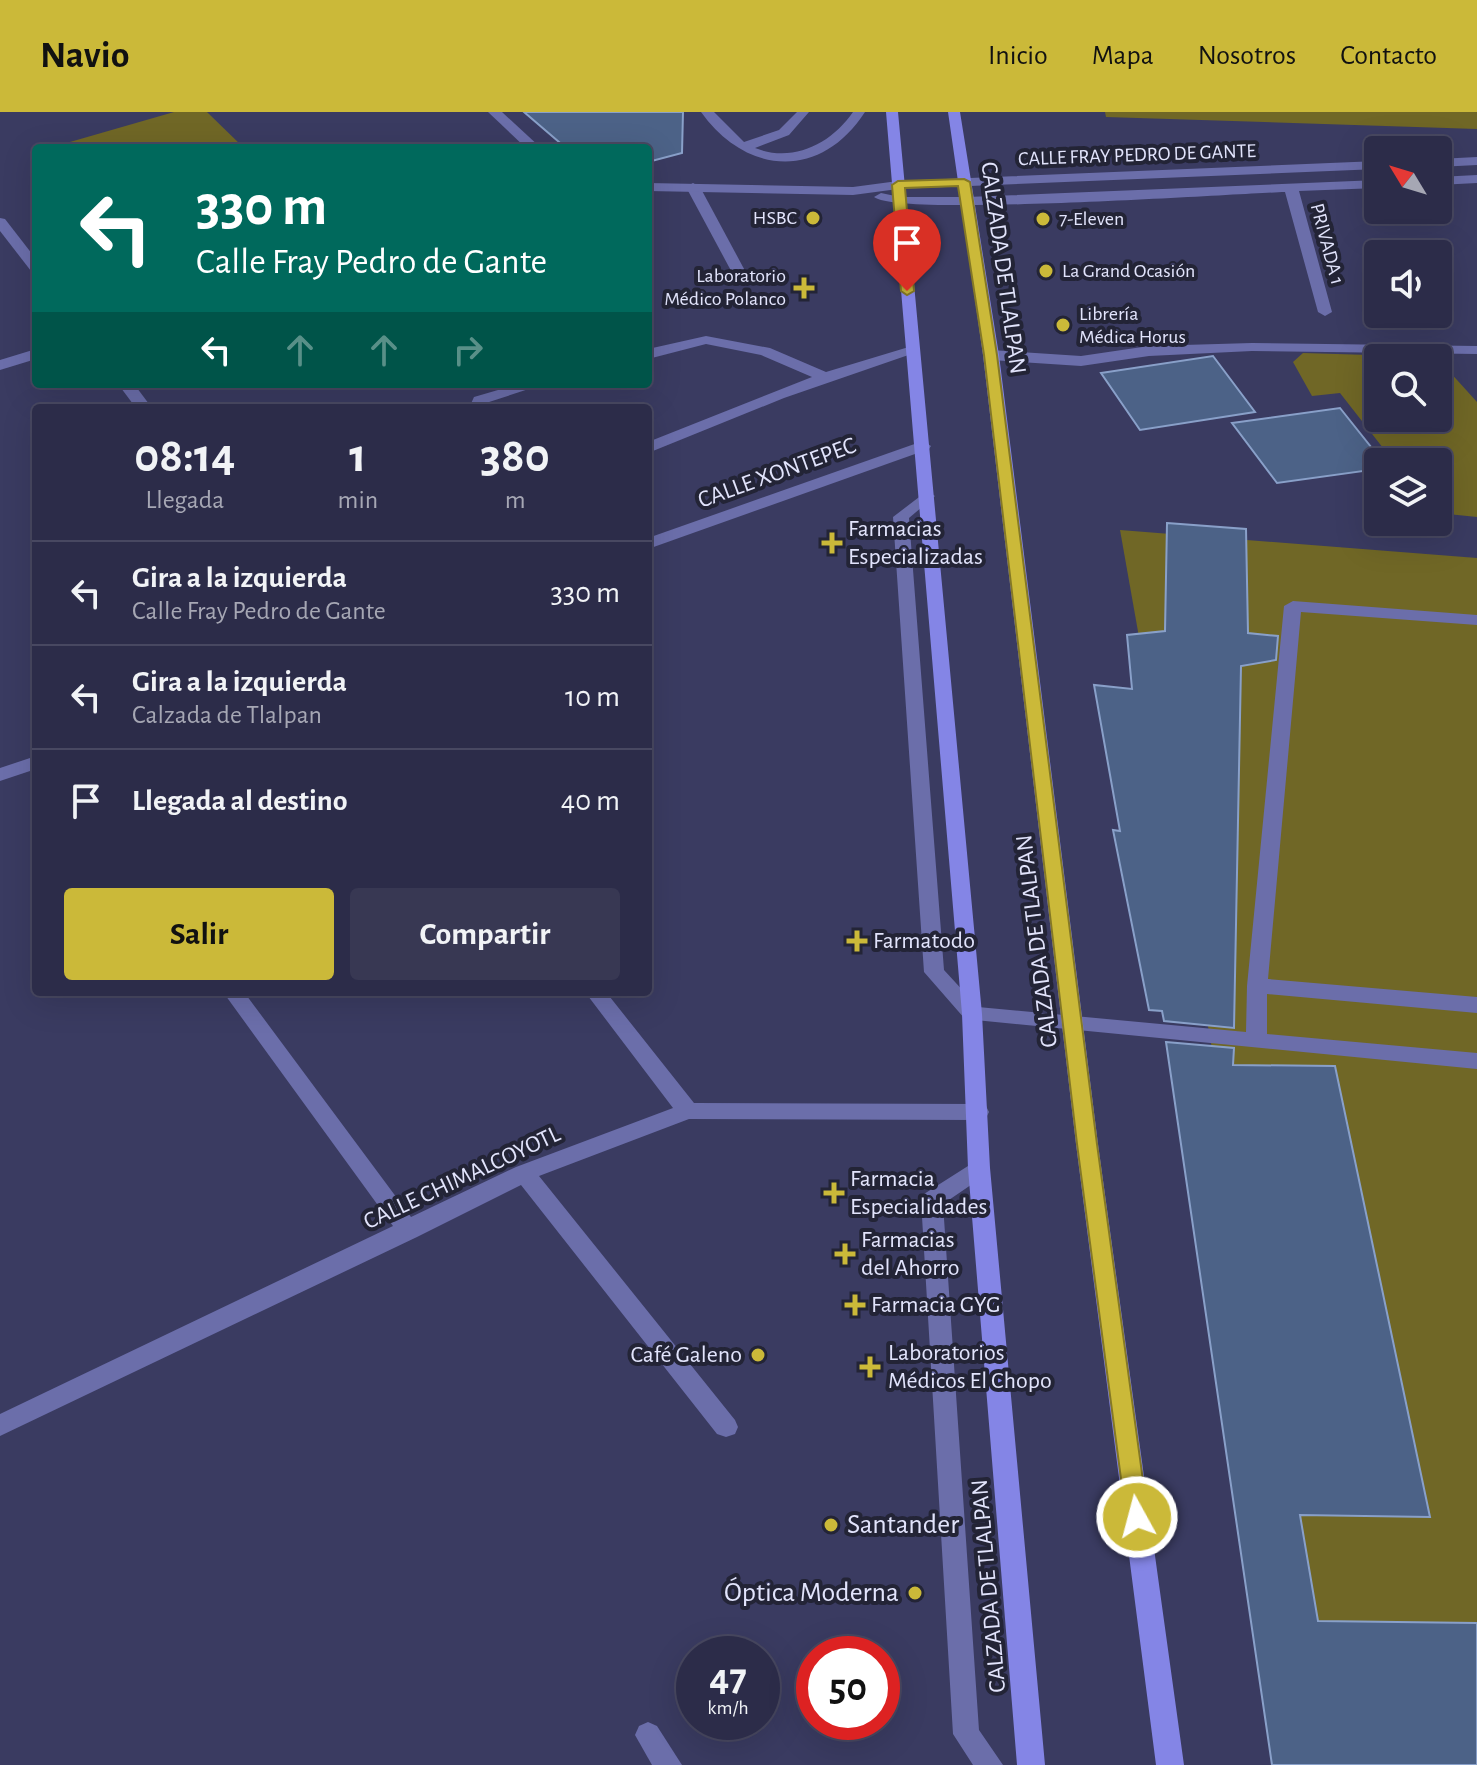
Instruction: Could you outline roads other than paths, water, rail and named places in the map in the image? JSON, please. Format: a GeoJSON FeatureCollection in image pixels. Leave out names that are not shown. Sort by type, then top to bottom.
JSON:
{"type":"FeatureCollection","features":[{"type":"Feature","properties":{"kind":"main road","name":"CALZADA DE TLALPAN"},"geometry":{"type":"LineString","coordinates":[[892,112],[972,1014],[979,1168],[1031,1765]]}},
{"type":"Feature","properties":{"kind":"main road","name":"CALZADA DE TLALPAN"},"geometry":{"type":"LineString","coordinates":[[954,112],[991,355],[1073,1023],[1170,1765]]}},
{"type":"Feature","properties":{"kind":"street"},"geometry":{"type":"LineString","coordinates":[[494,112],[530,144]]}},
{"type":"Feature","properties":{"kind":"street"},"geometry":{"type":"LineString","coordinates":[[707,112],[725,135],[741,147],[765,156],[808,156],[851,128],[859,112]]}},
{"type":"Feature","properties":{"kind":"street"},"geometry":{"type":"LineString","coordinates":[[741,147],[779,138],[797,123],[803,112]]}},
{"type":"Feature","properties":{"kind":"street"},"geometry":{"type":"LineString","coordinates":[[1452,162],[1477,161]]}},
{"type":"Feature","properties":{"kind":"street","name":"CALLE FRAY PEDRO DE GANTE"},"geometry":{"type":"LineString","coordinates":[[966,192],[1364,166]]}},
{"type":"Feature","properties":{"kind":"street"},"geometry":{"type":"LineString","coordinates":[[1452,180],[1477,179]]}},
{"type":"Feature","properties":{"kind":"street","name":"CALLE FRAY PEDRO DE GANTE"},"geometry":{"type":"LineString","coordinates":[[652,187],[899,193],[1364,185]]}},
{"type":"Feature","properties":{"kind":"street"},"geometry":{"type":"LineString","coordinates":[[693,187],[743,280]]}},
{"type":"Feature","properties":{"kind":"street","name":"PRIVADA 1"},"geometry":{"type":"LineString","coordinates":[[1291,188],[1325,312]]}},
{"type":"Feature","properties":{"kind":"street"},"geometry":{"type":"LineString","coordinates":[[0,222],[32,263]]}},
{"type":"Feature","properties":{"kind":"street"},"geometry":{"type":"LineString","coordinates":[[652,353],[706,340],[765,351],[826,378]]}},
{"type":"Feature","properties":{"kind":"street"},"geometry":{"type":"LineString","coordinates":[[991,355],[1081,361],[1149,351],[1252,347],[1477,350]]}},
{"type":"Feature","properties":{"kind":"street"},"geometry":{"type":"LineString","coordinates":[[652,446],[826,378],[912,351]]}},
{"type":"Feature","properties":{"kind":"street"},"geometry":{"type":"LineString","coordinates":[[0,365],[32,355]]}},
{"type":"Feature","properties":{"kind":"street"},"geometry":{"type":"LineString","coordinates":[[478,404],[479,400],[522,388]]}},
{"type":"Feature","properties":{"kind":"street","name":"CALLE XONTEPEC"},"geometry":{"type":"LineString","coordinates":[[652,543],[923,446]]}},
{"type":"Feature","properties":{"kind":"street"},"geometry":{"type":"LineString","coordinates":[[927,496],[901,517],[934,972],[972,1014],[1477,1061]]}},
{"type":"Feature","properties":{"kind":"street"},"geometry":{"type":"LineString","coordinates":[[1256,1042],[1257,986],[1293,606],[1477,620]]}},
{"type":"Feature","properties":{"kind":"street"},"geometry":{"type":"LineString","coordinates":[[0,775],[32,763]]}},
{"type":"Feature","properties":{"kind":"street"},"geometry":{"type":"LineString","coordinates":[[1257,986],[1477,1005]]}},
{"type":"Feature","properties":{"kind":"street"},"geometry":{"type":"LineString","coordinates":[[236,996],[409,1231]]}},
{"type":"Feature","properties":{"kind":"street"},"geometry":{"type":"LineString","coordinates":[[598,996],[688,1111]]}},
{"type":"Feature","properties":{"kind":"street","name":"CALLE CHIMALCOYOTL"},"geometry":{"type":"LineString","coordinates":[[0,1426],[524,1173],[688,1111],[978,1112]]}},
{"type":"Feature","properties":{"kind":"street"},"geometry":{"type":"LineString","coordinates":[[979,1168],[932,1200],[966,1734],[989,1765]]}},
{"type":"Feature","properties":{"kind":"street"},"geometry":{"type":"LineString","coordinates":[[524,1173],[726,1427]]}},
{"type":"Feature","properties":{"kind":"street"},"geometry":{"type":"LineString","coordinates":[[648,1735],[668,1765]]}},
{"type":"Feature","properties":{"kind":"place","name":"HSBC"},"geometry":{"type":"Point","coordinates":[813,218]}},
{"type":"Feature","properties":{"kind":"place","name":"7-Eleven"},"geometry":{"type":"Point","coordinates":[1043,219]}},
{"type":"Feature","properties":{"kind":"place","name":"La Grand Ocasión"},"geometry":{"type":"Point","coordinates":[1046,271]}},
{"type":"Feature","properties":{"kind":"place","name":"Laboratorio Médico Polanco"},"geometry":{"type":"Point","coordinates":[804,288]}},
{"type":"Feature","properties":{"kind":"place","name":"Librería Médica Horus"},"geometry":{"type":"Point","coordinates":[1063,325]}},
{"type":"Feature","properties":{"kind":"place","name":"Farmacias Especializadas"},"geometry":{"type":"Point","coordinates":[832,543]}},
{"type":"Feature","properties":{"kind":"place","name":"Farmatodo"},"geometry":{"type":"Point","coordinates":[857,941]}},
{"type":"Feature","properties":{"kind":"place","name":"Farmacia Especialidades"},"geometry":{"type":"Point","coordinates":[834,1193]}},
{"type":"Feature","properties":{"kind":"place","name":"Farmacias del Ahorro"},"geometry":{"type":"Point","coordinates":[845,1254]}},
{"type":"Feature","properties":{"kind":"place","name":"Farmacia GYG"},"geometry":{"type":"Point","coordinates":[855,1305]}},
{"type":"Feature","properties":{"kind":"place","name":"Café Galeno"},"geometry":{"type":"Point","coordinates":[758,1355]}},
{"type":"Feature","properties":{"kind":"place","name":"Laboratorios Médicos El Chopo"},"geometry":{"type":"Point","coordinates":[870,1367]}},
{"type":"Feature","properties":{"kind":"place","name":"Santander"},"geometry":{"type":"Point","coordinates":[831,1525]}},
{"type":"Feature","properties":{"kind":"place","name":"Óptica Moderna"},"geometry":{"type":"Point","coordinates":[915,1593]}}]}
